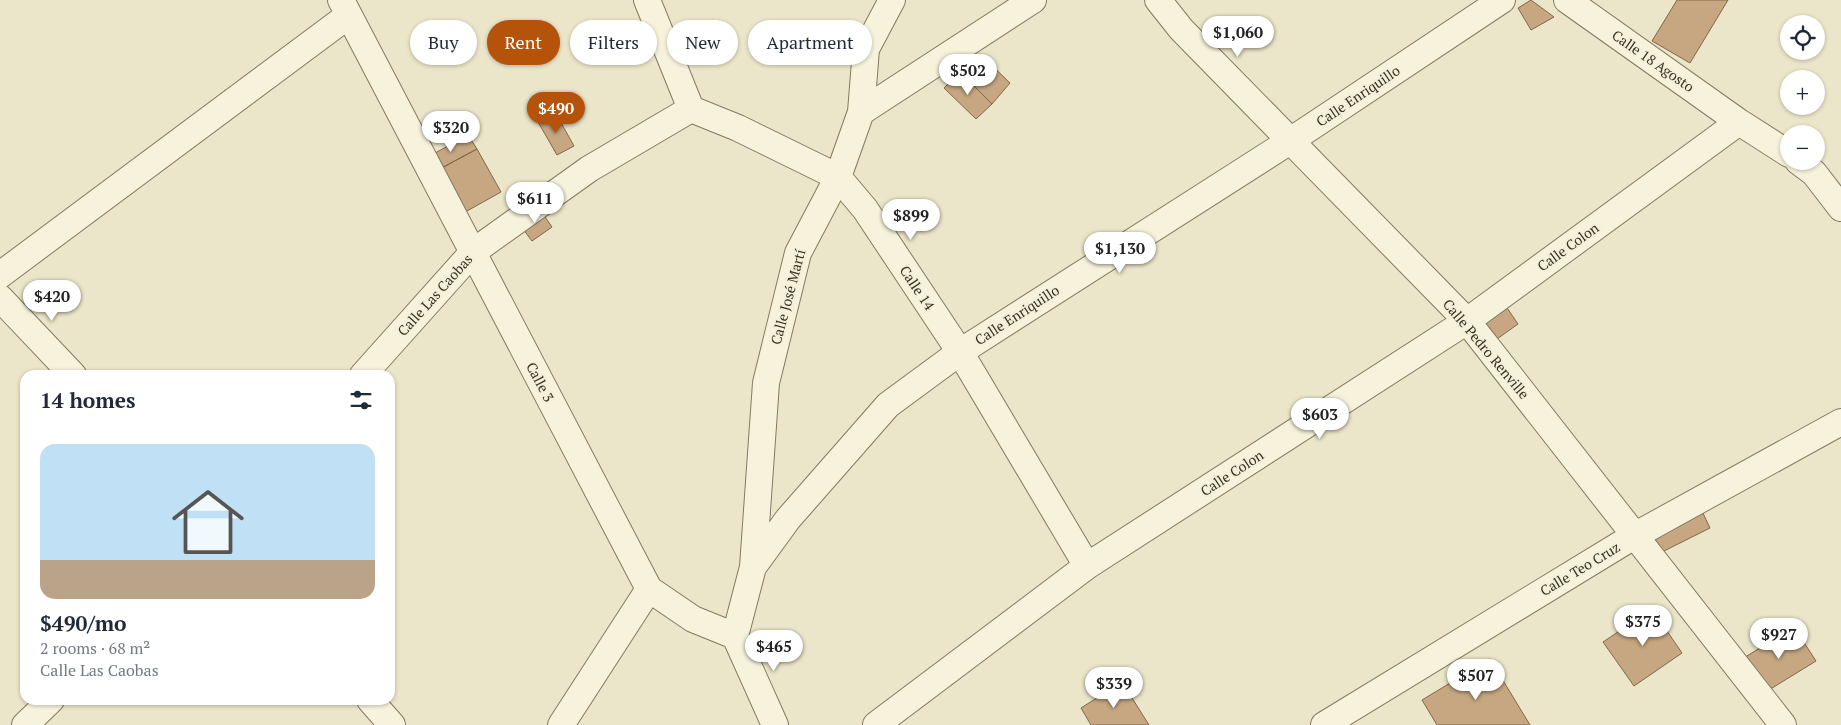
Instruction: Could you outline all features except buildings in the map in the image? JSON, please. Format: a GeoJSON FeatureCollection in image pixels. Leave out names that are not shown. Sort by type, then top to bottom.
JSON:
{"type":"FeatureCollection","features":[{"type":"Feature","properties":{"kind":"street"},"geometry":{"type":"LineString","coordinates":[[647,0],[691,109]]}},
{"type":"Feature","properties":{"kind":"street","name":"Calle José Martí"},"geometry":{"type":"LineString","coordinates":[[735,636],[753,567],[766,383],[798,253],[838,177],[861,112],[866,49],[892,0]]}},
{"type":"Feature","properties":{"kind":"street"},"geometry":{"type":"LineString","coordinates":[[861,112],[1033,0]]}},
{"type":"Feature","properties":{"kind":"street","name":"Calle Pedro Renville"},"geometry":{"type":"LineString","coordinates":[[1158,0],[1181,29],[1466,321],[1783,725]]}},
{"type":"Feature","properties":{"kind":"street","name":"Calle Enriquillo"},"geometry":{"type":"LineString","coordinates":[[753,567],[788,519],[888,405],[960,352],[1290,141],[1502,0]]}},
{"type":"Feature","properties":{"kind":"street","name":"Calle 18 Agosto"},"geometry":{"type":"LineString","coordinates":[[1567,0],[1739,122],[1780,148]]}},
{"type":"Feature","properties":{"kind":"street"},"geometry":{"type":"LineString","coordinates":[[0,275],[345,8]]}},
{"type":"Feature","properties":{"kind":"street","name":"Calle 3"},"geometry":{"type":"LineString","coordinates":[[345,8],[649,589],[693,618],[735,636]]}},
{"type":"Feature","properties":{"kind":"street","name":"Calle 14"},"geometry":{"type":"LineString","coordinates":[[691,109],[738,128],[838,177],[865,209],[960,352],[1087,566]]}},
{"type":"Feature","properties":{"kind":"street","name":"Calle Las Caobas"},"geometry":{"type":"LineString","coordinates":[[367,370],[473,252],[589,169],[691,109]]}},
{"type":"Feature","properties":{"kind":"street","name":"Calle Colon"},"geometry":{"type":"LineString","coordinates":[[876,725],[1087,566],[1466,321],[1739,122]]}},
{"type":"Feature","properties":{"kind":"street"},"geometry":{"type":"LineString","coordinates":[[1810,170],[1841,208]]}},
{"type":"Feature","properties":{"kind":"street"},"geometry":{"type":"LineString","coordinates":[[0,298],[68,370]]}},
{"type":"Feature","properties":{"kind":"street","name":"Calle Teo Cruz"},"geometry":{"type":"LineString","coordinates":[[1324,725],[1634,536],[1841,422]]}},
{"type":"Feature","properties":{"kind":"street"},"geometry":{"type":"LineString","coordinates":[[560,725],[649,589]]}},
{"type":"Feature","properties":{"kind":"street"},"geometry":{"type":"LineString","coordinates":[[735,636],[775,725]]}},
{"type":"Feature","properties":{"kind":"street"},"geometry":{"type":"LineString","coordinates":[[25,725],[45,705]]}},
{"type":"Feature","properties":{"kind":"street"},"geometry":{"type":"LineString","coordinates":[[374,705],[392,725]]}}]}
